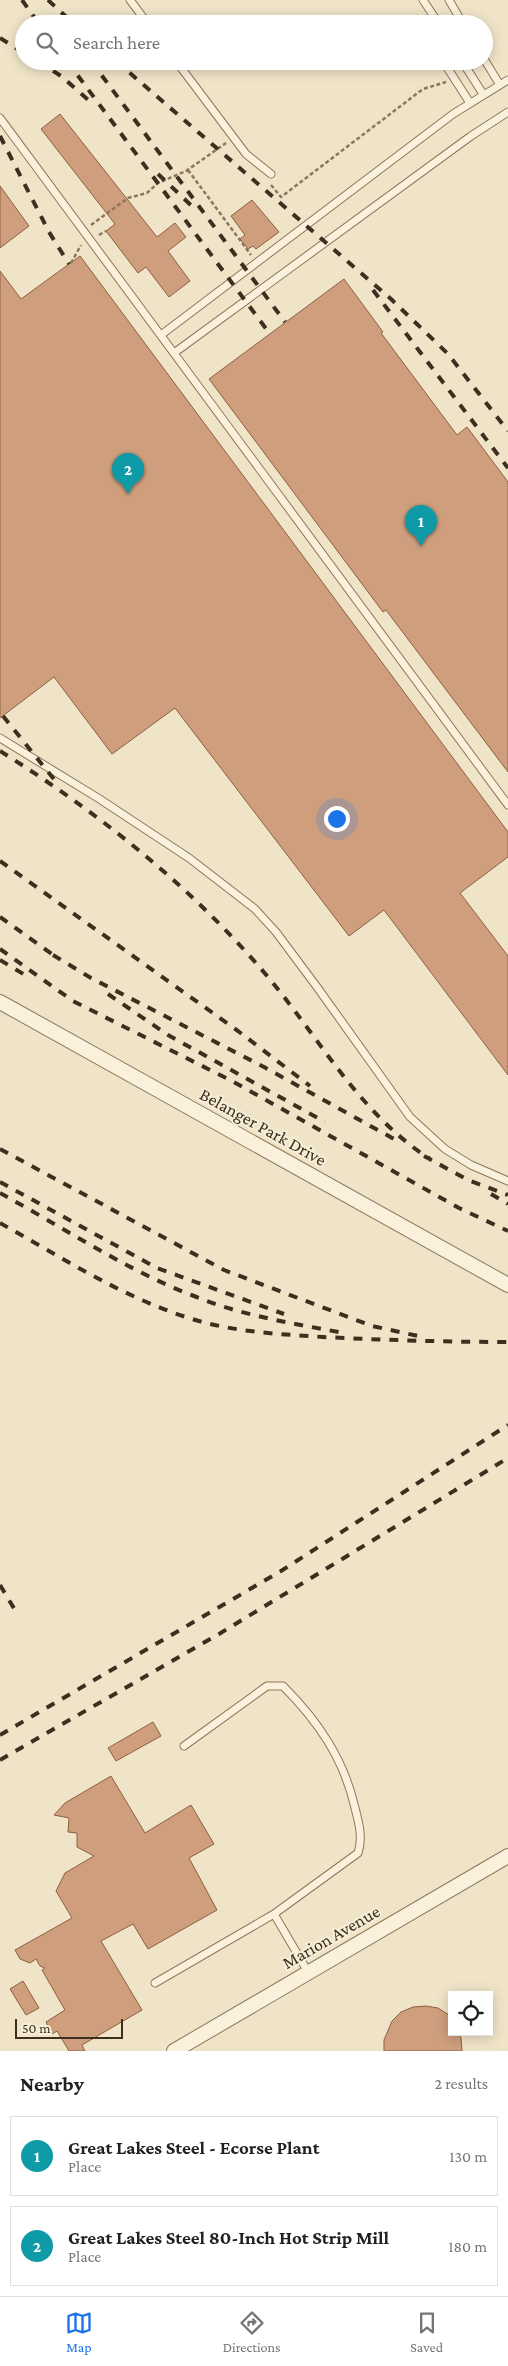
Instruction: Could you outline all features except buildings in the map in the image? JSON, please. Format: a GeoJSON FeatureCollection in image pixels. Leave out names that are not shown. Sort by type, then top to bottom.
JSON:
{"type":"FeatureCollection","features":[{"type":"Feature","properties":{"kind":"street","name":"Belanger Park Drive"},"geometry":{"type":"LineString","coordinates":[[0,1002],[508,1284]]}},
{"type":"Feature","properties":{"kind":"street","name":"Marion Avenue"},"geometry":{"type":"LineString","coordinates":[[174,2051],[508,1856]]}},
{"type":"Feature","properties":{"kind":"lane"},"geometry":{"type":"LineString","coordinates":[[130,0],[141,15]]}},
{"type":"Feature","properties":{"kind":"lane"},"geometry":{"type":"LineString","coordinates":[[424,0],[433,15]]}},
{"type":"Feature","properties":{"kind":"lane"},"geometry":{"type":"LineString","coordinates":[[449,0],[458,15]]}},
{"type":"Feature","properties":{"kind":"lane"},"geometry":{"type":"LineString","coordinates":[[183,70],[246,154],[271,174]]}},
{"type":"Feature","properties":{"kind":"lane"},"geometry":{"type":"LineString","coordinates":[[448,70],[470,103]]}},
{"type":"Feature","properties":{"kind":"lane"},"geometry":{"type":"LineString","coordinates":[[468,70],[483,94]]}},
{"type":"Feature","properties":{"kind":"lane"},"geometry":{"type":"LineString","coordinates":[[491,70],[500,85]]}},
{"type":"Feature","properties":{"kind":"lane"},"geometry":{"type":"LineString","coordinates":[[161,335],[470,103],[508,80]]}},
{"type":"Feature","properties":{"kind":"lane"},"geometry":{"type":"LineString","coordinates":[[174,353],[471,136],[508,112]]}},
{"type":"Feature","properties":{"kind":"lane"},"geometry":{"type":"LineString","coordinates":[[0,118],[508,805]]}},
{"type":"Feature","properties":{"kind":"lane"},"geometry":{"type":"LineString","coordinates":[[0,738],[98,798],[189,858],[255,909],[276,932],[317,986],[410,1117],[445,1149],[470,1165],[508,1181]]}},
{"type":"Feature","properties":{"kind":"lane"},"geometry":{"type":"LineString","coordinates":[[155,1983],[274,1914],[358,1853],[361,1845],[360,1826],[350,1787],[339,1757],[299,1702],[283,1686],[267,1686],[184,1746]]}},
{"type":"Feature","properties":{"kind":"lane"},"geometry":{"type":"LineString","coordinates":[[274,1914],[308,1972]]}},
{"type":"Feature","properties":{"kind":"path"},"geometry":{"type":"LineString","coordinates":[[270,184],[281,196],[423,90],[454,79]]}},
{"type":"Feature","properties":{"kind":"path"},"geometry":{"type":"LineString","coordinates":[[71,263],[92,224],[128,198],[147,193],[158,183],[188,170],[228,142],[231,147]]}},
{"type":"Feature","properties":{"kind":"path"},"geometry":{"type":"LineString","coordinates":[[188,170],[251,255],[257,250]]}},
{"type":"Feature","properties":{"kind":"railway"},"geometry":{"type":"LineString","coordinates":[[22,0],[33,15]]}},
{"type":"Feature","properties":{"kind":"railway"},"geometry":{"type":"LineString","coordinates":[[48,0],[64,15]]}},
{"type":"Feature","properties":{"kind":"railway"},"geometry":{"type":"LineString","coordinates":[[0,38],[15,47]]}},
{"type":"Feature","properties":{"kind":"railway"},"geometry":{"type":"LineString","coordinates":[[52,70],[93,104]]}},
{"type":"Feature","properties":{"kind":"railway"},"geometry":{"type":"LineString","coordinates":[[74,70],[270,334]]}},
{"type":"Feature","properties":{"kind":"railway"},"geometry":{"type":"LineString","coordinates":[[98,70],[285,322]]}},
{"type":"Feature","properties":{"kind":"railway"},"geometry":{"type":"LineString","coordinates":[[126,70],[391,299],[448,354],[508,431]]}},
{"type":"Feature","properties":{"kind":"railway"},"geometry":{"type":"LineString","coordinates":[[0,136],[49,232],[69,264]]}},
{"type":"Feature","properties":{"kind":"railway"},"geometry":{"type":"LineString","coordinates":[[158,174],[195,209]]}},
{"type":"Feature","properties":{"kind":"railway"},"geometry":{"type":"LineString","coordinates":[[373,290],[508,468]]}},
{"type":"Feature","properties":{"kind":"railway"},"geometry":{"type":"LineString","coordinates":[[3,716],[57,783]]}},
{"type":"Feature","properties":{"kind":"railway"},"geometry":{"type":"LineString","coordinates":[[0,751],[108,826],[176,882],[208,912],[268,977],[362,1098],[405,1141],[430,1159]]}},
{"type":"Feature","properties":{"kind":"railway"},"geometry":{"type":"LineString","coordinates":[[0,861],[238,1031],[310,1086]]}},
{"type":"Feature","properties":{"kind":"railway"},"geometry":{"type":"LineString","coordinates":[[0,917],[59,959]]}},
{"type":"Feature","properties":{"kind":"railway"},"geometry":{"type":"LineString","coordinates":[[0,949],[73,1001],[232,1081],[459,1208],[508,1231]]}},
{"type":"Feature","properties":{"kind":"railway"},"geometry":{"type":"LineString","coordinates":[[53,955],[91,978],[264,1067],[394,1139]]}},
{"type":"Feature","properties":{"kind":"railway"},"geometry":{"type":"LineString","coordinates":[[0,960],[30,978]]}},
{"type":"Feature","properties":{"kind":"railway"},"geometry":{"type":"LineString","coordinates":[[108,994],[168,1035],[325,1122]]}},
{"type":"Feature","properties":{"kind":"railway"},"geometry":{"type":"LineString","coordinates":[[0,1149],[224,1270],[372,1326],[418,1336]]}},
{"type":"Feature","properties":{"kind":"railway"},"geometry":{"type":"LineString","coordinates":[[424,1156],[468,1180],[508,1195]]}},
{"type":"Feature","properties":{"kind":"railway"},"geometry":{"type":"LineString","coordinates":[[0,1182],[157,1268],[284,1314]]}},
{"type":"Feature","properties":{"kind":"railway"},"geometry":{"type":"LineString","coordinates":[[0,1193],[123,1263],[174,1288],[252,1315],[344,1333]]}},
{"type":"Feature","properties":{"kind":"railway"},"geometry":{"type":"LineString","coordinates":[[491,1194],[508,1204]]}},
{"type":"Feature","properties":{"kind":"railway"},"geometry":{"type":"LineString","coordinates":[[0,1223],[116,1288],[164,1309],[205,1323],[255,1332],[289,1335],[416,1341],[508,1342]]}},
{"type":"Feature","properties":{"kind":"railway"},"geometry":{"type":"LineString","coordinates":[[0,1735],[281,1571],[508,1425]]}},
{"type":"Feature","properties":{"kind":"railway"},"geometry":{"type":"LineString","coordinates":[[0,1760],[219,1634],[508,1458]]}},
{"type":"Feature","properties":{"kind":"railway"},"geometry":{"type":"LineString","coordinates":[[0,1585],[18,1615]]}},
{"type":"Feature","properties":{"kind":"place","name":"Great Lakes Steel 80-Inch Hot Strip Mill"},"geometry":{"type":"Point","coordinates":[128,494]}},
{"type":"Feature","properties":{"kind":"place","name":"Great Lakes Steel - Ecorse Plant"},"geometry":{"type":"Point","coordinates":[421,546]}}]}
